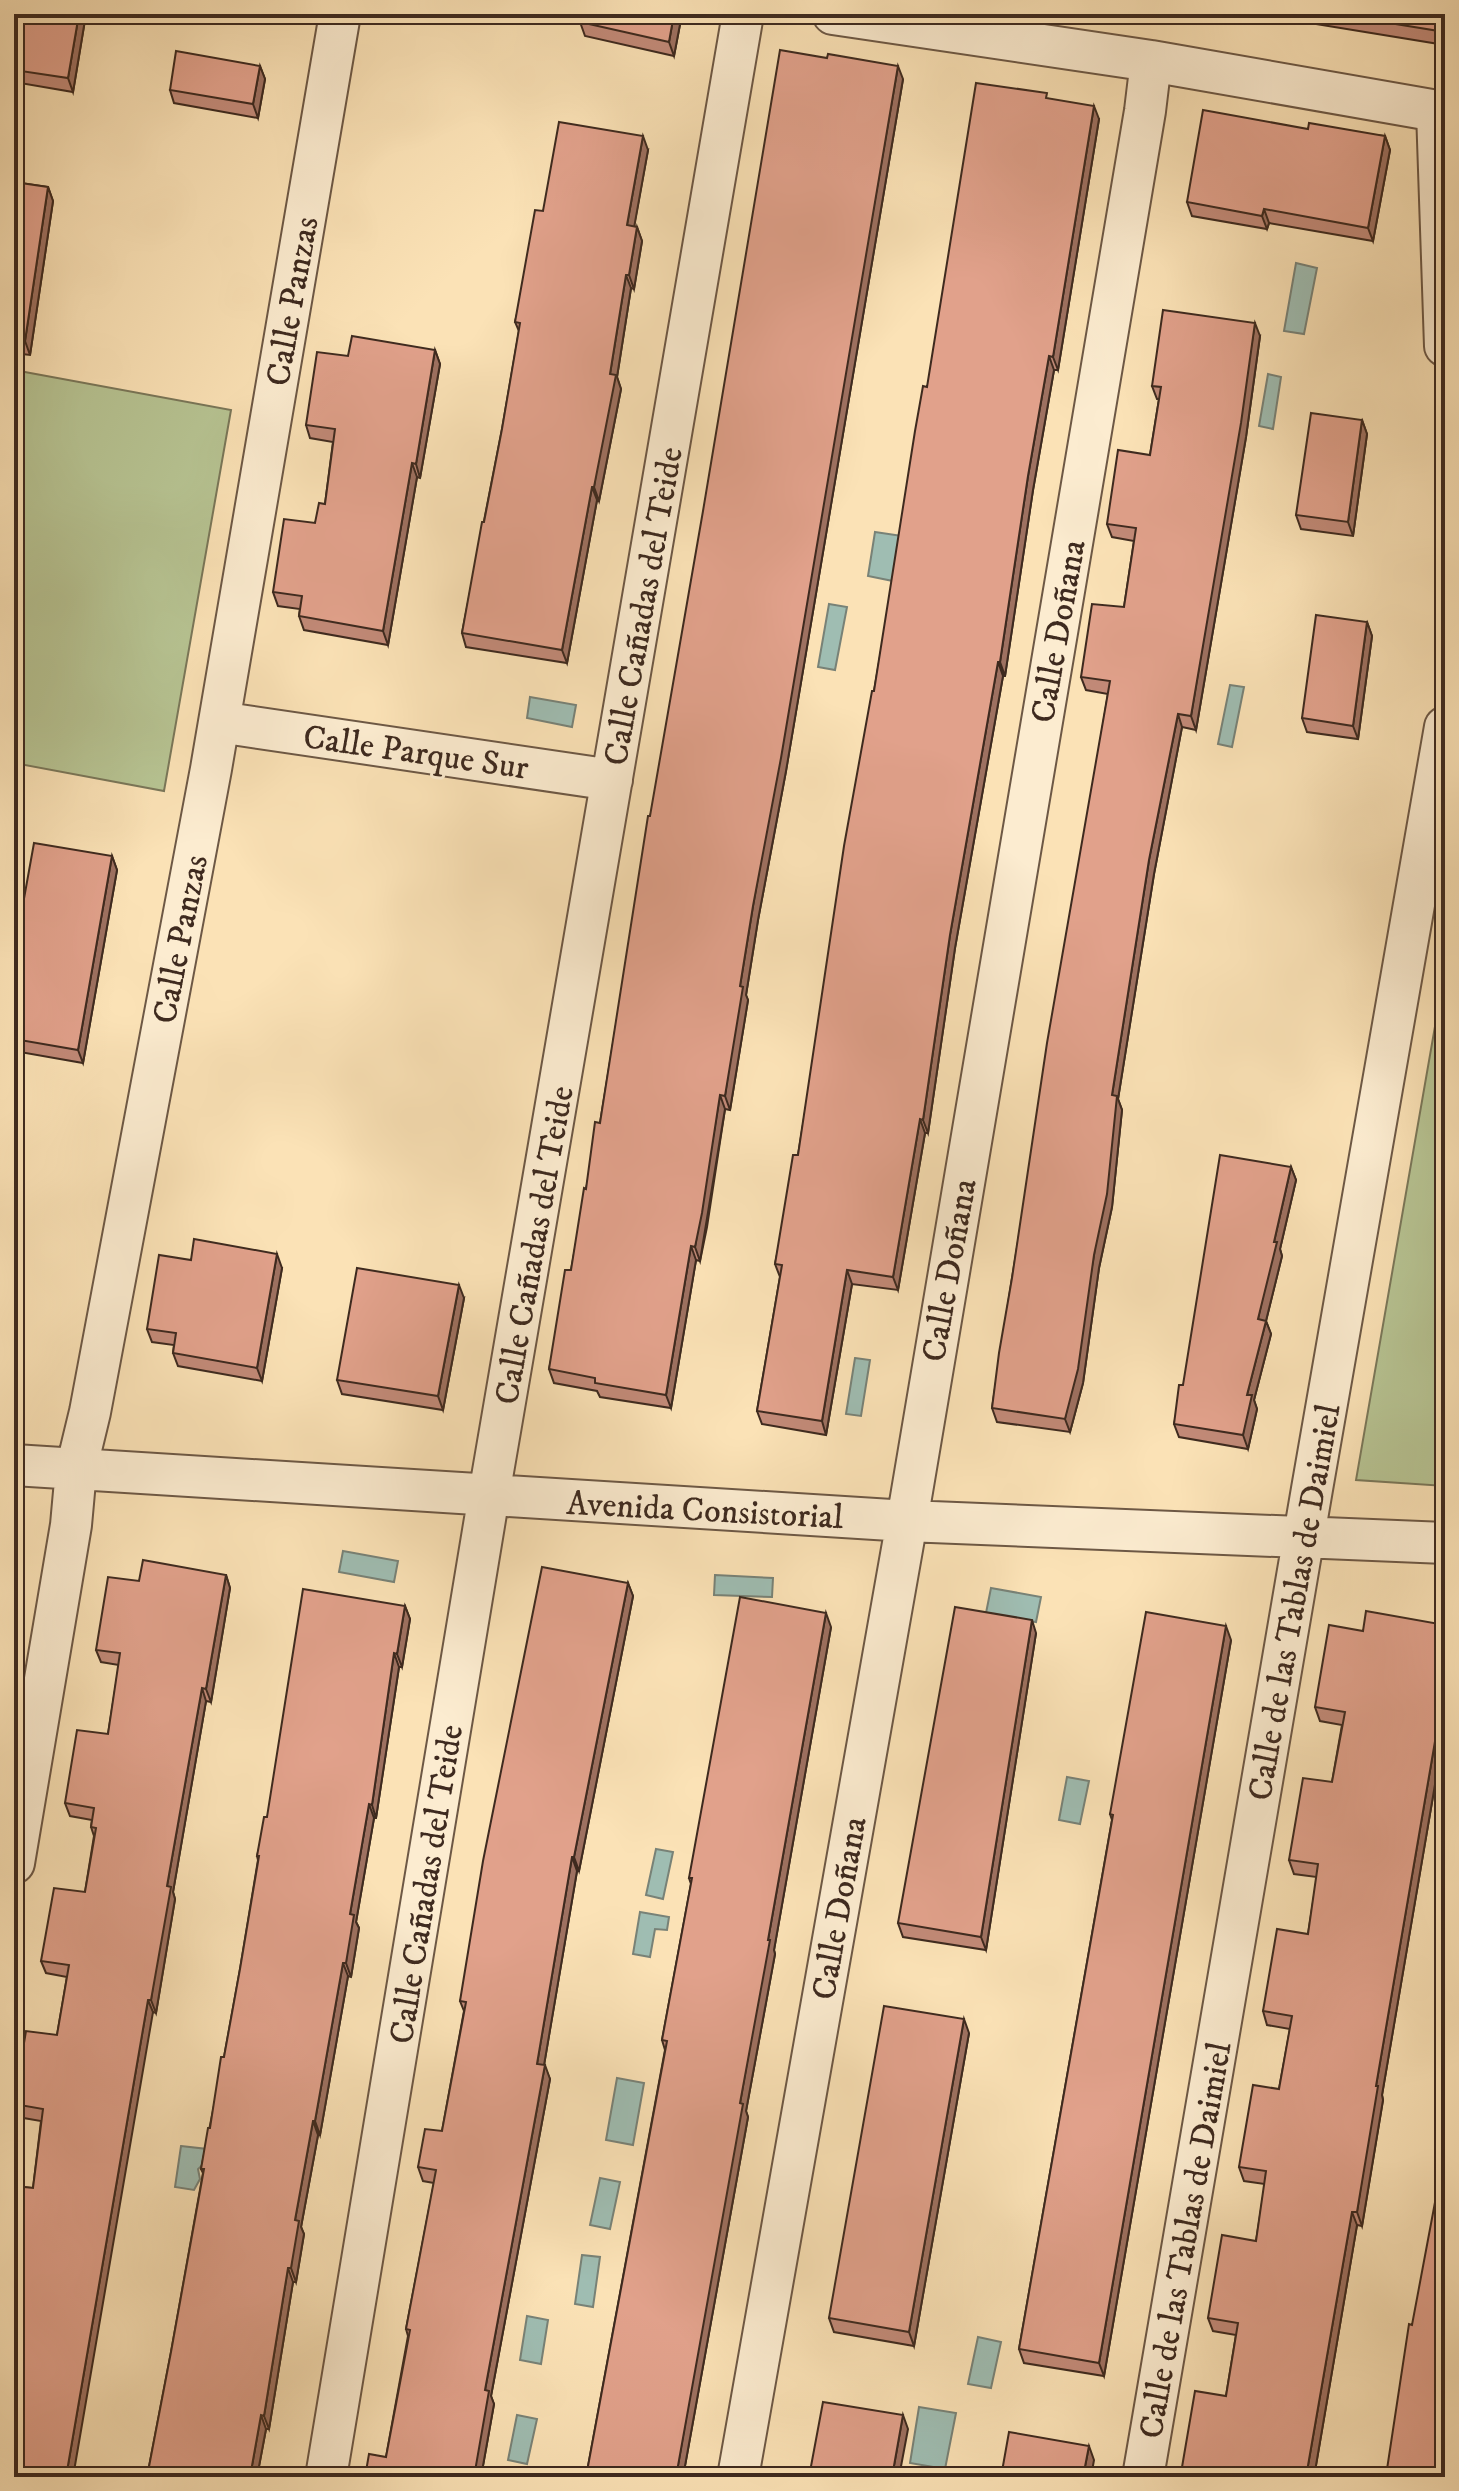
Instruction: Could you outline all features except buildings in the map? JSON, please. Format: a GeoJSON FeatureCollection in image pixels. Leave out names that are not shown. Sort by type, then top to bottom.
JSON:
{"type":"FeatureCollection","features":[{"type":"Feature","properties":{"kind":"street","name":"Calle Panzas"},"geometry":{"type":"LineString","coordinates":[[14,1863],[71,1525],[76,1470],[90,1412],[219,722],[340,14]]}},
{"type":"Feature","properties":{"kind":"street","name":"Calle Cañadas del Teide"},"geometry":{"type":"LineString","coordinates":[[326,2477],[489,1495],[743,14]]}},
{"type":"Feature","properties":{"kind":"street"},"geometry":{"type":"LineString","coordinates":[[833,14],[1151,61],[1437,111],[1445,346]]}},
{"type":"Feature","properties":{"kind":"street","name":"Calle Doñana"},"geometry":{"type":"LineString","coordinates":[[738,2477],[907,1521],[1140,143],[1151,61]]}},
{"type":"Feature","properties":{"kind":"street","name":"Calle Parque Sur"},"geometry":{"type":"LineString","coordinates":[[219,722],[612,780]]}},
{"type":"Feature","properties":{"kind":"street","name":"Calle de las Tablas de Daimiel"},"geometry":{"type":"LineString","coordinates":[[1143,2477],[1445,727]]}},
{"type":"Feature","properties":{"kind":"street","name":"Avenida Consistorial"},"geometry":{"type":"LineString","coordinates":[[14,1465],[907,1521],[1445,1543]]}},
{"type":"Feature","properties":{"kind":"green space"},"geometry":{"type":"Polygon","coordinates":[[[14,370],[231,410],[164,791],[14,763],[14,370]]]}},
{"type":"Feature","properties":{"kind":"green space"},"geometry":{"type":"Polygon","coordinates":[[[1445,969],[1445,1486],[1356,1480],[1445,969]]]}},
{"type":"Feature","properties":{"kind":"water"},"geometry":{"type":"Polygon","coordinates":[[[1296,263],[1317,268],[1304,334],[1284,331],[1296,263]]]}},
{"type":"Feature","properties":{"kind":"water"},"geometry":{"type":"Polygon","coordinates":[[[1268,374],[1281,377],[1273,429],[1259,426],[1268,374]]]}},
{"type":"Feature","properties":{"kind":"water"},"geometry":{"type":"Polygon","coordinates":[[[875,532],[909,537],[893,581],[868,576],[875,532]]]}},
{"type":"Feature","properties":{"kind":"water"},"geometry":{"type":"Polygon","coordinates":[[[829,604],[847,607],[835,670],[818,667],[829,604]]]}},
{"type":"Feature","properties":{"kind":"water"},"geometry":{"type":"Polygon","coordinates":[[[1230,685],[1244,687],[1232,747],[1218,744],[1230,685]]]}},
{"type":"Feature","properties":{"kind":"water"},"geometry":{"type":"Polygon","coordinates":[[[530,697],[576,705],[572,727],[527,718],[530,697]]]}},
{"type":"Feature","properties":{"kind":"water"},"geometry":{"type":"Polygon","coordinates":[[[855,1358],[870,1360],[861,1416],[846,1414],[855,1358]]]}},
{"type":"Feature","properties":{"kind":"water"},"geometry":{"type":"Polygon","coordinates":[[[343,1551],[398,1561],[394,1582],[339,1572],[343,1551]]]}},
{"type":"Feature","properties":{"kind":"water"},"geometry":{"type":"Polygon","coordinates":[[[715,1575],[773,1578],[772,1597],[714,1595],[715,1575]]]}},
{"type":"Feature","properties":{"kind":"water"},"geometry":{"type":"Polygon","coordinates":[[[991,1588],[1041,1597],[1036,1622],[986,1613],[991,1588]]]}},
{"type":"Feature","properties":{"kind":"water"},"geometry":{"type":"Polygon","coordinates":[[[1067,1777],[1089,1781],[1080,1824],[1059,1820],[1067,1777]]]}},
{"type":"Feature","properties":{"kind":"water"},"geometry":{"type":"Polygon","coordinates":[[[656,1849],[673,1852],[663,1899],[646,1895],[656,1849]]]}},
{"type":"Feature","properties":{"kind":"water"},"geometry":{"type":"Polygon","coordinates":[[[640,1912],[669,1917],[667,1930],[655,1929],[650,1957],[633,1954],[640,1912]]]}},
{"type":"Feature","properties":{"kind":"water"},"geometry":{"type":"Polygon","coordinates":[[[617,2078],[644,2083],[633,2145],[606,2140],[617,2078]]]}},
{"type":"Feature","properties":{"kind":"water"},"geometry":{"type":"Polygon","coordinates":[[[181,2146],[207,2149],[206,2162],[198,2169],[200,2179],[194,2190],[175,2187],[181,2146]]]}},
{"type":"Feature","properties":{"kind":"water"},"geometry":{"type":"Polygon","coordinates":[[[600,2178],[620,2182],[610,2229],[590,2225],[600,2178]]]}},
{"type":"Feature","properties":{"kind":"water"},"geometry":{"type":"Polygon","coordinates":[[[582,2255],[600,2257],[593,2307],[575,2304],[582,2255]]]}},
{"type":"Feature","properties":{"kind":"water"},"geometry":{"type":"Polygon","coordinates":[[[527,2316],[548,2320],[541,2364],[520,2360],[527,2316]]]}},
{"type":"Feature","properties":{"kind":"water"},"geometry":{"type":"Polygon","coordinates":[[[978,2337],[1001,2342],[991,2388],[968,2384],[978,2337]]]}},
{"type":"Feature","properties":{"kind":"water"},"geometry":{"type":"Polygon","coordinates":[[[919,2407],[956,2413],[945,2469],[910,2463],[919,2407]]]}},
{"type":"Feature","properties":{"kind":"water"},"geometry":{"type":"Polygon","coordinates":[[[517,2415],[537,2419],[527,2464],[508,2460],[517,2415]]]}}]}
